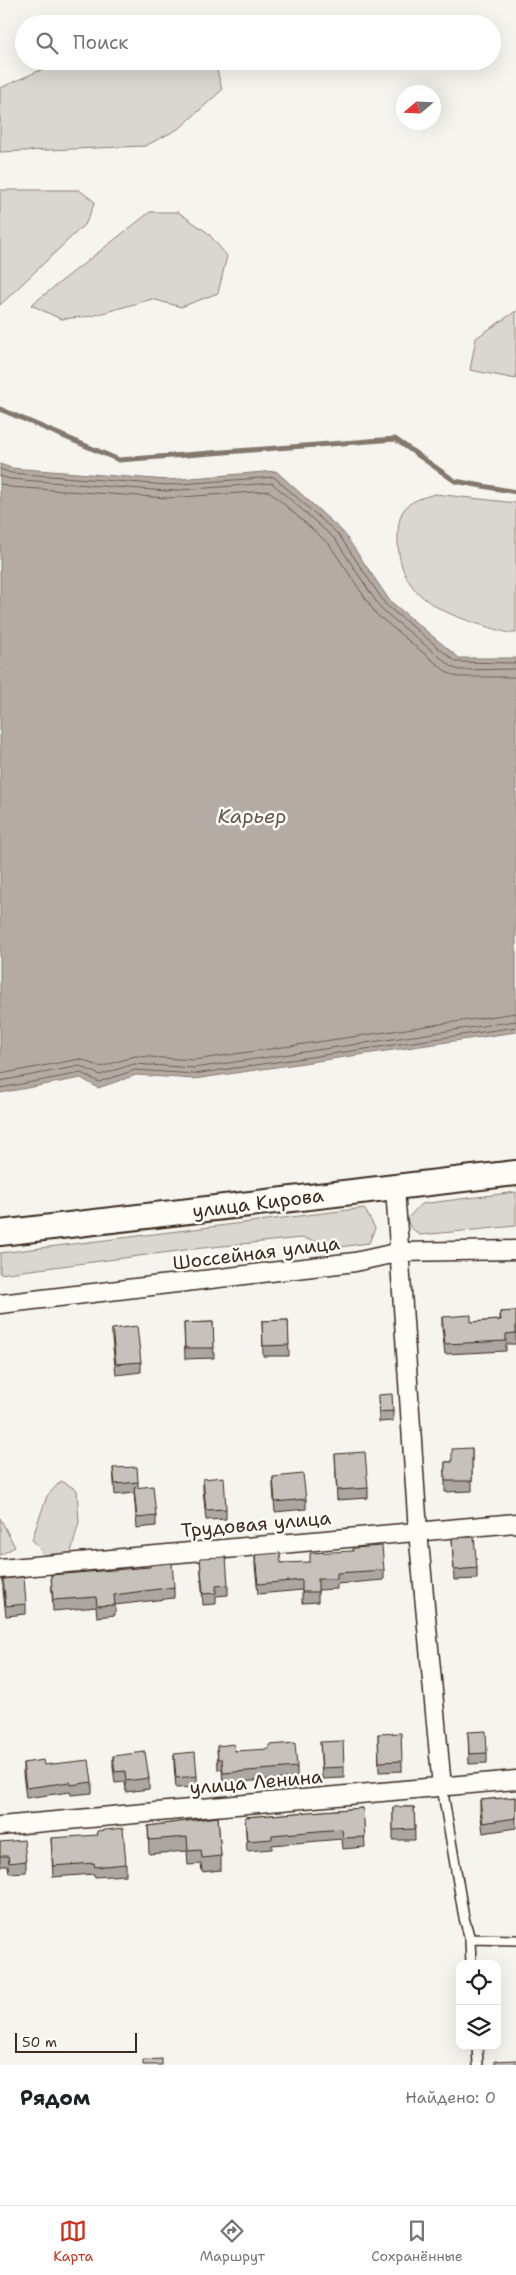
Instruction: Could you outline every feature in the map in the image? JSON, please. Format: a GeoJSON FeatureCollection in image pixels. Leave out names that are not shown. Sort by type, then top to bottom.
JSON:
{"type":"FeatureCollection","features":[{"type":"Feature","properties":{"kind":"main road","name":"улица Кирова"},"geometry":{"type":"LineString","coordinates":[[0,1233],[516,1173]]}},
{"type":"Feature","properties":{"kind":"street"},"geometry":{"type":"LineString","coordinates":[[395,1187],[418,1531],[442,1787]]}},
{"type":"Feature","properties":{"kind":"street","name":"Шоссейная улица"},"geometry":{"type":"LineString","coordinates":[[0,1304],[355,1262],[400,1252],[516,1250]]}},
{"type":"Feature","properties":{"kind":"street","name":"Трудовая улица"},"geometry":{"type":"LineString","coordinates":[[0,1569],[516,1523]]}},
{"type":"Feature","properties":{"kind":"street","name":"улица Ленина"},"geometry":{"type":"LineString","coordinates":[[0,1826],[516,1780]]}},
{"type":"Feature","properties":{"kind":"lane"},"geometry":{"type":"LineString","coordinates":[[442,1787],[464,1918],[470,1939],[471,1960]]}},
{"type":"Feature","properties":{"kind":"lane"},"geometry":{"type":"LineString","coordinates":[[470,1939],[516,1940]]}},
{"type":"Feature","properties":{"kind":"lane"},"geometry":{"type":"LineString","coordinates":[[477,2050],[478,2065]]}},
{"type":"Feature","properties":{"kind":"shaded area"},"geometry":{"type":"Polygon","coordinates":[[[41,70],[217,70],[222,90],[180,128],[145,146],[0,152],[0,88],[41,70]]]}},
{"type":"Feature","properties":{"kind":"shaded area"},"geometry":{"type":"Polygon","coordinates":[[[0,190],[79,190],[95,202],[86,223],[0,305],[0,190]]]}},
{"type":"Feature","properties":{"kind":"shaded area"},"geometry":{"type":"Polygon","coordinates":[[[150,212],[178,212],[208,233],[227,256],[218,293],[181,307],[152,299],[92,316],[61,319],[31,305],[150,212]]]}},
{"type":"Feature","properties":{"kind":"shaded area"},"geometry":{"type":"Polygon","coordinates":[[[516,311],[516,379],[470,370],[476,338],[516,311]]]}},
{"type":"Feature","properties":{"kind":"shaded area"},"geometry":{"type":"Polygon","coordinates":[[[435,494],[516,503],[516,633],[508,633],[448,613],[431,603],[417,591],[406,576],[400,557],[398,533],[401,516],[404,510],[413,502],[435,494]]]}},
{"type":"Feature","properties":{"kind":"shaded area"},"geometry":{"type":"Polygon","coordinates":[[[516,1192],[516,1226],[420,1235],[410,1227],[407,1219],[421,1204],[516,1192]]]}},
{"type":"Feature","properties":{"kind":"shaded area"},"geometry":{"type":"Polygon","coordinates":[[[364,1208],[375,1228],[369,1243],[340,1247],[301,1238],[193,1249],[0,1274],[0,1253],[364,1208]]]}},
{"type":"Feature","properties":{"kind":"shaded area"},"geometry":{"type":"Polygon","coordinates":[[[61,1481],[77,1490],[79,1522],[70,1556],[45,1556],[32,1539],[47,1496],[61,1481]]]}},
{"type":"Feature","properties":{"kind":"shaded area"},"geometry":{"type":"Polygon","coordinates":[[[0,1518],[15,1547],[0,1555],[0,1518]]]}},
{"type":"Feature","properties":{"kind":"water","name":"Карьер"},"geometry":{"type":"Polygon","coordinates":[[[0,464],[11,468],[168,480],[276,471],[343,532],[390,601],[459,658],[516,658],[516,1032],[194,1079],[136,1075],[98,1088],[81,1078],[0,1093],[0,464]]]}},
{"type":"Feature","properties":{"kind":"building"},"geometry":{"type":"Polygon","coordinates":[[[516,1311],[516,1333],[506,1334],[506,1341],[445,1344],[442,1317],[471,1315],[471,1322],[501,1320],[500,1312],[516,1311]]]}},
{"type":"Feature","properties":{"kind":"building"},"geometry":{"type":"Polygon","coordinates":[[[288,1320],[289,1345],[263,1346],[262,1321],[288,1320]]]}},
{"type":"Feature","properties":{"kind":"building"},"geometry":{"type":"Polygon","coordinates":[[[213,1322],[214,1348],[185,1348],[184,1323],[213,1322]]]}},
{"type":"Feature","properties":{"kind":"building"},"geometry":{"type":"Polygon","coordinates":[[[137,1326],[141,1362],[116,1364],[112,1329],[137,1326]]]}},
{"type":"Feature","properties":{"kind":"building"},"geometry":{"type":"Polygon","coordinates":[[[392,1394],[393,1411],[379,1412],[378,1395],[392,1394]]]}},
{"type":"Feature","properties":{"kind":"building"},"geometry":{"type":"Polygon","coordinates":[[[472,1448],[472,1481],[445,1481],[445,1462],[452,1462],[452,1449],[472,1448]]]}},
{"type":"Feature","properties":{"kind":"building"},"geometry":{"type":"Polygon","coordinates":[[[365,1452],[368,1488],[337,1490],[335,1454],[365,1452]]]}},
{"type":"Feature","properties":{"kind":"building"},"geometry":{"type":"Polygon","coordinates":[[[137,1467],[138,1482],[115,1484],[113,1468],[137,1467]]]}},
{"type":"Feature","properties":{"kind":"building"},"geometry":{"type":"Polygon","coordinates":[[[303,1474],[306,1499],[275,1502],[273,1477],[303,1474]]]}},
{"type":"Feature","properties":{"kind":"building"},"geometry":{"type":"Polygon","coordinates":[[[224,1477],[226,1509],[206,1510],[203,1479],[224,1477]]]}},
{"type":"Feature","properties":{"kind":"building"},"geometry":{"type":"Polygon","coordinates":[[[153,1486],[156,1516],[137,1518],[134,1488],[153,1486]]]}},
{"type":"Feature","properties":{"kind":"building"},"geometry":{"type":"Polygon","coordinates":[[[474,1537],[477,1568],[454,1570],[452,1538],[474,1537]]]}},
{"type":"Feature","properties":{"kind":"building"},"geometry":{"type":"Polygon","coordinates":[[[382,1546],[384,1570],[337,1573],[337,1579],[318,1579],[318,1592],[302,1592],[302,1580],[258,1584],[255,1555],[280,1553],[281,1563],[310,1562],[310,1553],[353,1551],[353,1548],[382,1546]]]}},
{"type":"Feature","properties":{"kind":"building"},"geometry":{"type":"Polygon","coordinates":[[[226,1557],[228,1585],[216,1586],[216,1593],[203,1594],[200,1558],[226,1557]]]}},
{"type":"Feature","properties":{"kind":"building"},"geometry":{"type":"Polygon","coordinates":[[[172,1563],[174,1587],[114,1595],[115,1605],[97,1606],[96,1597],[53,1600],[51,1575],[150,1567],[150,1565],[172,1563]]]}},
{"type":"Feature","properties":{"kind":"building"},"geometry":{"type":"Polygon","coordinates":[[[24,1577],[26,1604],[6,1606],[3,1579],[24,1577]]]}},
{"type":"Feature","properties":{"kind":"building"},"geometry":{"type":"Polygon","coordinates":[[[486,1731],[487,1753],[469,1754],[468,1732],[486,1731]]]}},
{"type":"Feature","properties":{"kind":"building"},"geometry":{"type":"Polygon","coordinates":[[[401,1733],[402,1761],[379,1762],[378,1734],[401,1733]]]}},
{"type":"Feature","properties":{"kind":"building"},"geometry":{"type":"Polygon","coordinates":[[[343,1741],[344,1767],[322,1768],[320,1742],[343,1741]]]}},
{"type":"Feature","properties":{"kind":"building"},"geometry":{"type":"Polygon","coordinates":[[[295,1743],[297,1767],[223,1773],[222,1759],[218,1759],[217,1746],[234,1744],[235,1751],[269,1749],[269,1745],[295,1743]]]}},
{"type":"Feature","properties":{"kind":"building"},"geometry":{"type":"Polygon","coordinates":[[[145,1752],[149,1778],[126,1781],[125,1771],[115,1772],[113,1756],[145,1752]]]}},
{"type":"Feature","properties":{"kind":"building"},"geometry":{"type":"Polygon","coordinates":[[[195,1752],[197,1776],[176,1778],[174,1754],[195,1752]]]}},
{"type":"Feature","properties":{"kind":"building"},"geometry":{"type":"Polygon","coordinates":[[[43,1760],[44,1765],[89,1760],[92,1782],[71,1785],[70,1782],[26,1788],[23,1763],[43,1760]]]}},
{"type":"Feature","properties":{"kind":"building"},"geometry":{"type":"Polygon","coordinates":[[[516,1797],[516,1818],[483,1823],[480,1800],[516,1797]]]}},
{"type":"Feature","properties":{"kind":"building"},"geometry":{"type":"Polygon","coordinates":[[[393,1807],[414,1807],[415,1829],[393,1830],[393,1807]]]}},
{"type":"Feature","properties":{"kind":"building"},"geometry":{"type":"Polygon","coordinates":[[[363,1808],[365,1837],[343,1838],[342,1829],[272,1835],[272,1839],[247,1841],[245,1817],[363,1808]]]}},
{"type":"Feature","properties":{"kind":"building"},"geometry":{"type":"Polygon","coordinates":[[[218,1817],[221,1856],[202,1858],[201,1850],[188,1851],[187,1837],[149,1840],[148,1826],[218,1817]]]}},
{"type":"Feature","properties":{"kind":"building"},"geometry":{"type":"Polygon","coordinates":[[[123,1828],[126,1864],[95,1867],[94,1863],[53,1866],[51,1838],[98,1835],[97,1831],[123,1828]]]}},
{"type":"Feature","properties":{"kind":"building"},"geometry":{"type":"Polygon","coordinates":[[[24,1840],[26,1861],[9,1863],[8,1856],[0,1856],[0,1842],[24,1840]]]}},
{"type":"Feature","properties":{"kind":"building"},"geometry":{"type":"Polygon","coordinates":[[[162,2059],[162,2065],[143,2065],[143,2060],[162,2059]]]}},
{"type":"Feature","properties":{"kind":"building"},"geometry":{"type":"Polygon","coordinates":[[[516,2060],[516,2065],[495,2065],[495,2061],[516,2060]]]}},
{"type":"Feature","properties":{"kind":"waterway"},"geometry":{"type":"LineString","coordinates":[[0,409],[119,460],[395,439],[455,481],[516,492]]}}]}
